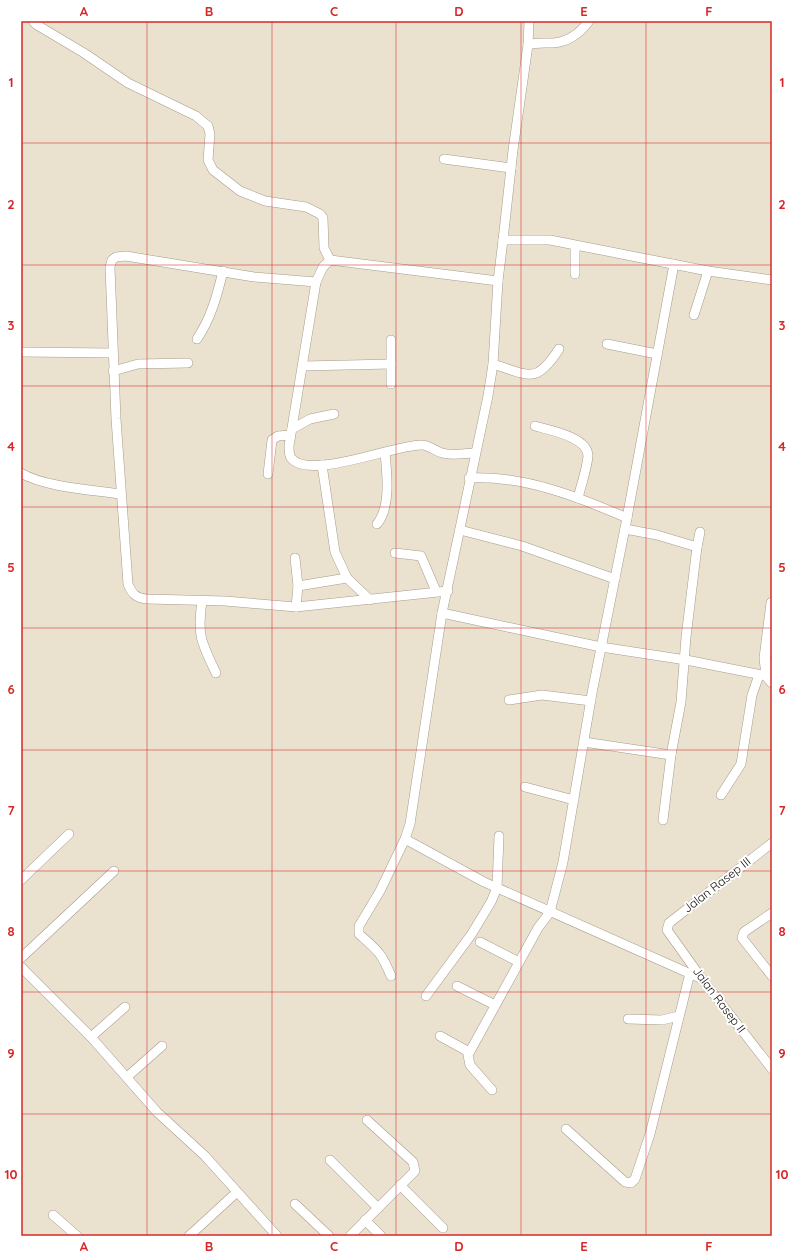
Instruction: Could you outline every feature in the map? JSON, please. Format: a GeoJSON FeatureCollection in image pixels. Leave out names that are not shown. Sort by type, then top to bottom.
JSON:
{"type":"FeatureCollection","features":[{"type":"Feature","properties":{"kind":"street"},"geometry":{"type":"LineString","coordinates":[[33,21],[128,82],[196,116],[208,126],[210,134],[208,160],[213,170],[240,191],[265,201],[306,208],[320,214],[323,218],[324,248],[330,260]]}},
{"type":"Feature","properties":{"kind":"street"},"geometry":{"type":"LineString","coordinates":[[391,976],[383,956],[359,934],[358,930],[362,920],[380,891],[406,839],[410,824],[433,661],[460,530],[469,478],[488,396],[493,364],[498,281],[511,168],[528,45],[529,21]]}},
{"type":"Feature","properties":{"kind":"street"},"geometry":{"type":"LineString","coordinates":[[528,45],[537,42],[560,42],[567,40],[579,33],[590,21]]}},
{"type":"Feature","properties":{"kind":"street"},"geometry":{"type":"LineString","coordinates":[[444,159],[511,168]]}},
{"type":"Feature","properties":{"kind":"street"},"geometry":{"type":"LineString","coordinates":[[503,240],[550,240],[708,271],[772,280]]}},
{"type":"Feature","properties":{"kind":"street"},"geometry":{"type":"LineString","coordinates":[[575,274],[576,246]]}},
{"type":"Feature","properties":{"kind":"street"},"geometry":{"type":"LineString","coordinates":[[316,282],[254,277],[223,271],[197,269],[126,256],[116,257],[112,260],[110,267],[112,353],[120,494],[128,584],[131,592],[138,598],[142,599],[249,603],[296,608],[436,591],[448,591]]}},
{"type":"Feature","properties":{"kind":"street"},"geometry":{"type":"LineString","coordinates":[[330,260],[498,281]]}},
{"type":"Feature","properties":{"kind":"street"},"geometry":{"type":"LineString","coordinates":[[330,260],[323,267],[316,282],[303,366],[288,446],[290,456],[298,463],[310,466],[322,465],[422,445],[442,453],[475,453]]}},
{"type":"Feature","properties":{"kind":"street"},"geometry":{"type":"LineString","coordinates":[[492,1090],[470,1065],[468,1060],[469,1052],[519,962],[550,912],[563,862],[601,647],[625,529],[674,264]]}},
{"type":"Feature","properties":{"kind":"street"},"geometry":{"type":"LineString","coordinates":[[197,339],[214,306],[223,271]]}},
{"type":"Feature","properties":{"kind":"street"},"geometry":{"type":"LineString","coordinates":[[694,315],[708,271]]}},
{"type":"Feature","properties":{"kind":"street"},"geometry":{"type":"LineString","coordinates":[[391,340],[391,384]]}},
{"type":"Feature","properties":{"kind":"street"},"geometry":{"type":"LineString","coordinates":[[608,344],[657,354]]}},
{"type":"Feature","properties":{"kind":"street"},"geometry":{"type":"LineString","coordinates":[[493,364],[528,374],[538,374],[549,364],[559,349]]}},
{"type":"Feature","properties":{"kind":"street"},"geometry":{"type":"LineString","coordinates":[[21,352],[112,353]]}},
{"type":"Feature","properties":{"kind":"street"},"geometry":{"type":"LineString","coordinates":[[113,371],[138,364],[188,363]]}},
{"type":"Feature","properties":{"kind":"street"},"geometry":{"type":"LineString","coordinates":[[303,366],[391,364]]}},
{"type":"Feature","properties":{"kind":"street"},"geometry":{"type":"LineString","coordinates":[[268,474],[272,440],[278,436],[291,432],[310,418],[334,414]]}},
{"type":"Feature","properties":{"kind":"street"},"geometry":{"type":"LineString","coordinates":[[535,426],[573,438],[583,443],[585,446],[588,456],[578,498]]}},
{"type":"Feature","properties":{"kind":"street"},"geometry":{"type":"LineString","coordinates":[[377,524],[386,498],[387,485],[385,453]]}},
{"type":"Feature","properties":{"kind":"street"},"geometry":{"type":"LineString","coordinates":[[322,465],[334,552],[347,578],[370,600]]}},
{"type":"Feature","properties":{"kind":"street"},"geometry":{"type":"LineString","coordinates":[[21,473],[42,482],[120,494]]}},
{"type":"Feature","properties":{"kind":"street"},"geometry":{"type":"LineString","coordinates":[[469,478],[490,477],[509,480],[578,498],[627,518]]}},
{"type":"Feature","properties":{"kind":"street"},"geometry":{"type":"LineString","coordinates":[[625,529],[657,535],[697,547]]}},
{"type":"Feature","properties":{"kind":"street"},"geometry":{"type":"LineString","coordinates":[[460,530],[522,546],[615,579]]}},
{"type":"Feature","properties":{"kind":"street"},"geometry":{"type":"LineString","coordinates":[[663,820],[671,755],[681,702],[686,660],[686,637],[700,532]]}},
{"type":"Feature","properties":{"kind":"street"},"geometry":{"type":"LineString","coordinates":[[395,553],[421,556],[436,591]]}},
{"type":"Feature","properties":{"kind":"street"},"geometry":{"type":"LineString","coordinates":[[295,558],[298,586],[296,608]]}},
{"type":"Feature","properties":{"kind":"street"},"geometry":{"type":"LineString","coordinates":[[298,586],[347,578]]}},
{"type":"Feature","properties":{"kind":"street"},"geometry":{"type":"LineString","coordinates":[[202,601],[199,622],[201,643],[216,672]]}},
{"type":"Feature","properties":{"kind":"street"},"geometry":{"type":"LineString","coordinates":[[721,795],[741,764],[752,695],[766,678],[765,658],[772,603]]}},
{"type":"Feature","properties":{"kind":"street"},"geometry":{"type":"LineString","coordinates":[[442,614],[601,647],[686,660],[766,678]]}},
{"type":"Feature","properties":{"kind":"street"},"geometry":{"type":"LineString","coordinates":[[509,700],[542,695],[591,701]]}},
{"type":"Feature","properties":{"kind":"street"},"geometry":{"type":"LineString","coordinates":[[584,742],[671,755]]}},
{"type":"Feature","properties":{"kind":"street"},"geometry":{"type":"LineString","coordinates":[[525,786],[574,800]]}},
{"type":"Feature","properties":{"kind":"street"},"geometry":{"type":"LineString","coordinates":[[21,880],[70,834]]}},
{"type":"Feature","properties":{"kind":"street"},"geometry":{"type":"LineString","coordinates":[[426,996],[471,935],[491,902],[497,888],[499,836]]}},
{"type":"Feature","properties":{"kind":"street"},"geometry":{"type":"LineString","coordinates":[[406,839],[497,888],[702,979]]}},
{"type":"Feature","properties":{"kind":"street","name":"Jalan Rasep III"},"geometry":{"type":"LineString","coordinates":[[667,930],[669,923],[772,843]]}},
{"type":"Feature","properties":{"kind":"street"},"geometry":{"type":"LineString","coordinates":[[21,958],[114,871]]}},
{"type":"Feature","properties":{"kind":"street"},"geometry":{"type":"LineString","coordinates":[[772,913],[744,932],[742,938],[772,976]]}},
{"type":"Feature","properties":{"kind":"street","name":"Jalan Rasep II"},"geometry":{"type":"LineString","coordinates":[[667,930],[702,979],[772,1069]]}},
{"type":"Feature","properties":{"kind":"street"},"geometry":{"type":"LineString","coordinates":[[480,942],[519,962]]}},
{"type":"Feature","properties":{"kind":"street"},"geometry":{"type":"LineString","coordinates":[[21,967],[91,1037],[157,1112],[204,1156],[274,1235]]}},
{"type":"Feature","properties":{"kind":"street"},"geometry":{"type":"LineString","coordinates":[[566,1129],[625,1182],[628,1183],[633,1181],[650,1134],[690,973]]}},
{"type":"Feature","properties":{"kind":"street"},"geometry":{"type":"LineString","coordinates":[[457,986],[495,1005]]}},
{"type":"Feature","properties":{"kind":"street"},"geometry":{"type":"LineString","coordinates":[[91,1037],[125,1007]]}},
{"type":"Feature","properties":{"kind":"street"},"geometry":{"type":"LineString","coordinates":[[628,1019],[655,1020],[679,1016]]}},
{"type":"Feature","properties":{"kind":"street"},"geometry":{"type":"LineString","coordinates":[[440,1036],[469,1052]]}},
{"type":"Feature","properties":{"kind":"street"},"geometry":{"type":"LineString","coordinates":[[127,1078],[162,1046]]}},
{"type":"Feature","properties":{"kind":"street"},"geometry":{"type":"LineString","coordinates":[[350,1236],[415,1171],[413,1162],[367,1120]]}},
{"type":"Feature","properties":{"kind":"street"},"geometry":{"type":"LineString","coordinates":[[330,1160],[378,1208]]}},
{"type":"Feature","properties":{"kind":"street"},"geometry":{"type":"LineString","coordinates":[[400,1185],[443,1228]]}},
{"type":"Feature","properties":{"kind":"street"},"geometry":{"type":"LineString","coordinates":[[190,1236],[237,1192]]}},
{"type":"Feature","properties":{"kind":"street"},"geometry":{"type":"LineString","coordinates":[[295,1204],[329,1236]]}},
{"type":"Feature","properties":{"kind":"street"},"geometry":{"type":"LineString","coordinates":[[53,1215],[77,1236]]}},
{"type":"Feature","properties":{"kind":"street"},"geometry":{"type":"LineString","coordinates":[[365,1220],[381,1236]]}}]}
